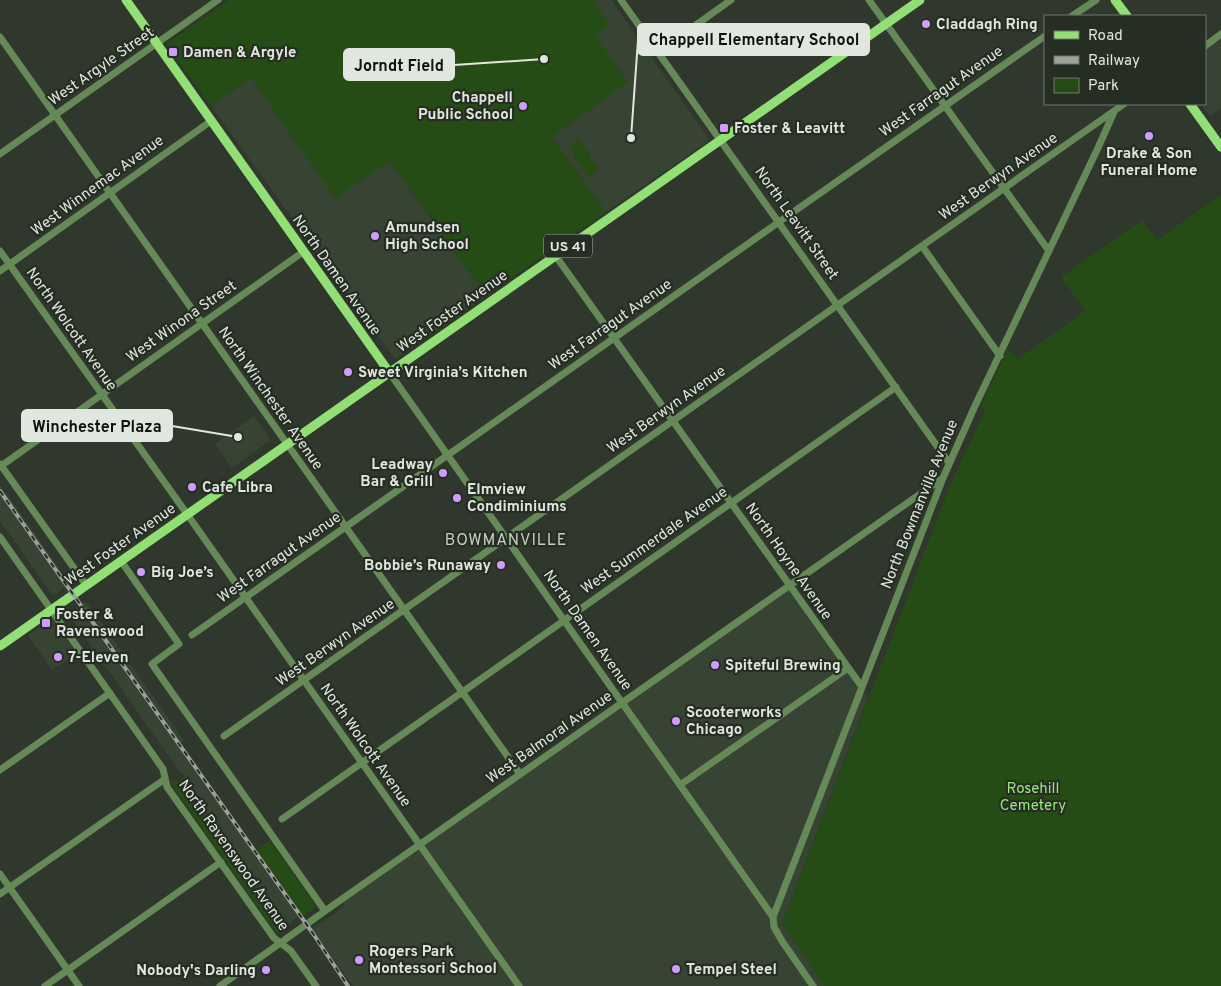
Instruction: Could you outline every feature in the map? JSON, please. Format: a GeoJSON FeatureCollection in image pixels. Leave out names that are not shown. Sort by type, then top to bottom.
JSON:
{"type":"FeatureCollection","features":[{"type":"Feature","properties":{"kind":"main road","name":"North Damen Avenue"},"geometry":{"type":"LineString","coordinates":[[126,0],[389,372]]}},
{"type":"Feature","properties":{"kind":"main road","name":"West Foster Avenue"},"geometry":{"type":"LineString","coordinates":[[0,646],[920,0]]}},
{"type":"Feature","properties":{"kind":"main road"},"geometry":{"type":"LineString","coordinates":[[1115,0],[1126,15]]}},
{"type":"Feature","properties":{"kind":"main road"},"geometry":{"type":"LineString","coordinates":[[1191,105],[1221,147]]}},
{"type":"Feature","properties":{"kind":"street","name":"West Argyle Street"},"geometry":{"type":"LineString","coordinates":[[0,154],[218,0]]}},
{"type":"Feature","properties":{"kind":"street","name":"North Leavitt Street"},"geometry":{"type":"LineString","coordinates":[[621,0],[949,463]]}},
{"type":"Feature","properties":{"kind":"street"},"geometry":{"type":"LineString","coordinates":[[658,52],[731,0]]}},
{"type":"Feature","properties":{"kind":"street"},"geometry":{"type":"LineString","coordinates":[[869,0],[1049,251]]}},
{"type":"Feature","properties":{"kind":"street"},"geometry":{"type":"LineString","coordinates":[[1074,15],[1096,0]]}},
{"type":"Feature","properties":{"kind":"street"},"geometry":{"type":"LineString","coordinates":[[1206,45],[1221,34]]}},
{"type":"Feature","properties":{"kind":"street","name":"North Winchester Avenue"},"geometry":{"type":"LineString","coordinates":[[0,37],[520,774]]}},
{"type":"Feature","properties":{"kind":"street","name":"West Farragut Avenue"},"geometry":{"type":"LineString","coordinates":[[192,635],[1044,37]]}},
{"type":"Feature","properties":{"kind":"street","name":"West Berwyn Avenue"},"geometry":{"type":"LineString","coordinates":[[224,736],[1123,105]]}},
{"type":"Feature","properties":{"kind":"street","name":"North Bowmanville Avenue"},"geometry":{"type":"LineString","coordinates":[[773,917],[942,478],[1115,111]]}},
{"type":"Feature","properties":{"kind":"street","name":"West Winnemac Avenue"},"geometry":{"type":"LineString","coordinates":[[0,271],[211,121]]}},
{"type":"Feature","properties":{"kind":"street"},"geometry":{"type":"LineString","coordinates":[[922,246],[1000,356]]}},
{"type":"Feature","properties":{"kind":"street","name":"North Wolcott Avenue"},"geometry":{"type":"LineString","coordinates":[[0,251],[519,986]]}},
{"type":"Feature","properties":{"kind":"street","name":"West Winona Street"},"geometry":{"type":"LineString","coordinates":[[1,465],[303,252]]}},
{"type":"Feature","properties":{"kind":"street","name":"North Hoyne Avenue"},"geometry":{"type":"LineString","coordinates":[[556,255],[862,687]]}},
{"type":"Feature","properties":{"kind":"street","name":"North Damen Avenue"},"geometry":{"type":"LineString","coordinates":[[389,372],[773,917],[774,927],[782,941],[814,986]]}},
{"type":"Feature","properties":{"kind":"street","name":"West Summerdale Avenue"},"geometry":{"type":"LineString","coordinates":[[282,819],[896,387]]}},
{"type":"Feature","properties":{"kind":"street"},"geometry":{"type":"LineString","coordinates":[[1,465],[86,585]]}},
{"type":"Feature","properties":{"kind":"street","name":"West Balmoral Avenue"},"geometry":{"type":"LineString","coordinates":[[220,986],[942,478]]}},
{"type":"Feature","properties":{"kind":"street","name":"North Ravenswood Avenue"},"geometry":{"type":"LineString","coordinates":[[0,537],[163,769],[167,787],[274,938],[291,951],[316,986]]}},
{"type":"Feature","properties":{"kind":"street"},"geometry":{"type":"LineString","coordinates":[[121,560],[180,644],[152,664],[325,911]]}},
{"type":"Feature","properties":{"kind":"street"},"geometry":{"type":"LineString","coordinates":[[680,785],[848,668]]}},
{"type":"Feature","properties":{"kind":"street"},"geometry":{"type":"LineString","coordinates":[[0,770],[110,693]]}},
{"type":"Feature","properties":{"kind":"street"},"geometry":{"type":"LineString","coordinates":[[0,894],[165,779]]}},
{"type":"Feature","properties":{"kind":"street"},"geometry":{"type":"LineString","coordinates":[[45,986],[221,862]]}},
{"type":"Feature","properties":{"kind":"street"},"geometry":{"type":"LineString","coordinates":[[0,874],[79,986]]}},
{"type":"Feature","properties":{"kind":"shaded area"},"geometry":{"type":"Polygon","coordinates":[[[458,0],[611,0],[710,140],[606,212],[458,0]]]}},
{"type":"Feature","properties":{"kind":"shaded area"},"geometry":{"type":"Polygon","coordinates":[[[1221,36],[1221,108],[1210,116],[1202,105],[1206,105],[1206,46],[1221,36]]]}},
{"type":"Feature","properties":{"kind":"shaded area","name":"Amundsen High School"},"geometry":{"type":"Polygon","coordinates":[[[251,78],[389,160],[486,296],[395,359],[211,106],[251,78]]]}},
{"type":"Feature","properties":{"kind":"shaded area"},"geometry":{"type":"Polygon","coordinates":[[[254,416],[271,440],[232,468],[215,444],[254,416]]]}},
{"type":"Feature","properties":{"kind":"shaded area"},"geometry":{"type":"Polygon","coordinates":[[[0,484],[70,584],[53,596],[0,521],[0,484]]]}},
{"type":"Feature","properties":{"kind":"shaded area"},"geometry":{"type":"Polygon","coordinates":[[[787,586],[868,697],[782,924],[825,986],[353,986],[312,929],[345,906],[342,901],[787,586]]]}},
{"type":"Feature","properties":{"kind":"shaded area"},"geometry":{"type":"Polygon","coordinates":[[[85,602],[184,740],[180,743],[302,914],[284,929],[178,781],[185,776],[182,775],[67,612],[85,602]]]}},
{"type":"Feature","properties":{"kind":"shaded area"},"geometry":{"type":"Polygon","coordinates":[[[52,618],[77,654],[52,670],[28,635],[52,618]]]}},
{"type":"Feature","properties":{"kind":"green space"},"geometry":{"type":"Polygon","coordinates":[[[229,0],[595,0],[594,2],[610,25],[595,36],[628,82],[552,137],[606,212],[486,296],[390,161],[335,198],[251,78],[211,106],[166,44],[229,0]]]}},
{"type":"Feature","properties":{"kind":"green space"},"geometry":{"type":"Polygon","coordinates":[[[578,139],[591,155],[589,157],[599,170],[589,177],[572,155],[574,153],[569,146],[578,139]]]}},
{"type":"Feature","properties":{"kind":"green space","name":"Rosehill Cemetery"},"geometry":{"type":"Polygon","coordinates":[[[1221,195],[1221,986],[825,986],[782,924],[951,483],[985,410],[981,406],[1008,349],[1018,359],[1085,311],[1061,277],[1142,220],[1157,240],[1221,195]]]}},
{"type":"Feature","properties":{"kind":"green space"},"geometry":{"type":"Polygon","coordinates":[[[177,780],[284,929],[277,934],[171,784],[177,780]]]}},
{"type":"Feature","properties":{"kind":"green space"},"geometry":{"type":"Polygon","coordinates":[[[270,841],[316,907],[303,916],[256,850],[270,841]]]}},
{"type":"Feature","properties":{"kind":"railway"},"geometry":{"type":"LineString","coordinates":[[0,491],[314,935],[348,986]]}},
{"type":"Feature","properties":{"kind":"place","name":"Claddagh Ring"},"geometry":{"type":"Point","coordinates":[926,24]}},
{"type":"Feature","properties":{"kind":"place","name":"Damen & Argyle"},"geometry":{"type":"Point","coordinates":[173,52]}},
{"type":"Feature","properties":{"kind":"place","name":"Jorndt Field"},"geometry":{"type":"Point","coordinates":[544,59]}},
{"type":"Feature","properties":{"kind":"place","name":"Chappell Public School"},"geometry":{"type":"Point","coordinates":[523,106]}},
{"type":"Feature","properties":{"kind":"place","name":"Foster & Leavitt"},"geometry":{"type":"Point","coordinates":[724,128]}},
{"type":"Feature","properties":{"kind":"place","name":"Drake & Son Funeral Home"},"geometry":{"type":"Point","coordinates":[1149,136]}},
{"type":"Feature","properties":{"kind":"place","name":"Chappell Elementary School"},"geometry":{"type":"Point","coordinates":[631,138]}},
{"type":"Feature","properties":{"kind":"place","name":"Amundsen High School"},"geometry":{"type":"Point","coordinates":[375,236]}},
{"type":"Feature","properties":{"kind":"place","name":"Sweet Virginia’s Kitchen"},"geometry":{"type":"Point","coordinates":[348,372]}},
{"type":"Feature","properties":{"kind":"place","name":"Winchester Plaza"},"geometry":{"type":"Point","coordinates":[238,437]}},
{"type":"Feature","properties":{"kind":"place","name":"Leadway Bar & Grill"},"geometry":{"type":"Point","coordinates":[443,473]}},
{"type":"Feature","properties":{"kind":"place","name":"Cafe Libra"},"geometry":{"type":"Point","coordinates":[192,487]}},
{"type":"Feature","properties":{"kind":"place","name":"Elmview Condiminiums"},"geometry":{"type":"Point","coordinates":[457,498]}},
{"type":"Feature","properties":{"kind":"place","name":"Bobbie’s Runaway"},"geometry":{"type":"Point","coordinates":[501,565]}},
{"type":"Feature","properties":{"kind":"place","name":"Big Joe’s"},"geometry":{"type":"Point","coordinates":[141,572]}},
{"type":"Feature","properties":{"kind":"place","name":"Foster & Ravenswood"},"geometry":{"type":"Point","coordinates":[46,623]}},
{"type":"Feature","properties":{"kind":"place","name":"7-Eleven"},"geometry":{"type":"Point","coordinates":[58,657]}},
{"type":"Feature","properties":{"kind":"place","name":"Spiteful Brewing"},"geometry":{"type":"Point","coordinates":[715,665]}},
{"type":"Feature","properties":{"kind":"place","name":"Scooterworks Chicago"},"geometry":{"type":"Point","coordinates":[676,721]}},
{"type":"Feature","properties":{"kind":"place","name":"Rogers Park Montessori School"},"geometry":{"type":"Point","coordinates":[359,960]}},
{"type":"Feature","properties":{"kind":"place","name":"Tempel Steel"},"geometry":{"type":"Point","coordinates":[676,969]}},
{"type":"Feature","properties":{"kind":"place","name":"Nobody's Darling"},"geometry":{"type":"Point","coordinates":[266,970]}},
{"type":"Feature","properties":{"kind":"district","name":"BOWMANVILLE"},"geometry":{"type":"Point","coordinates":[506,539]}}]}
